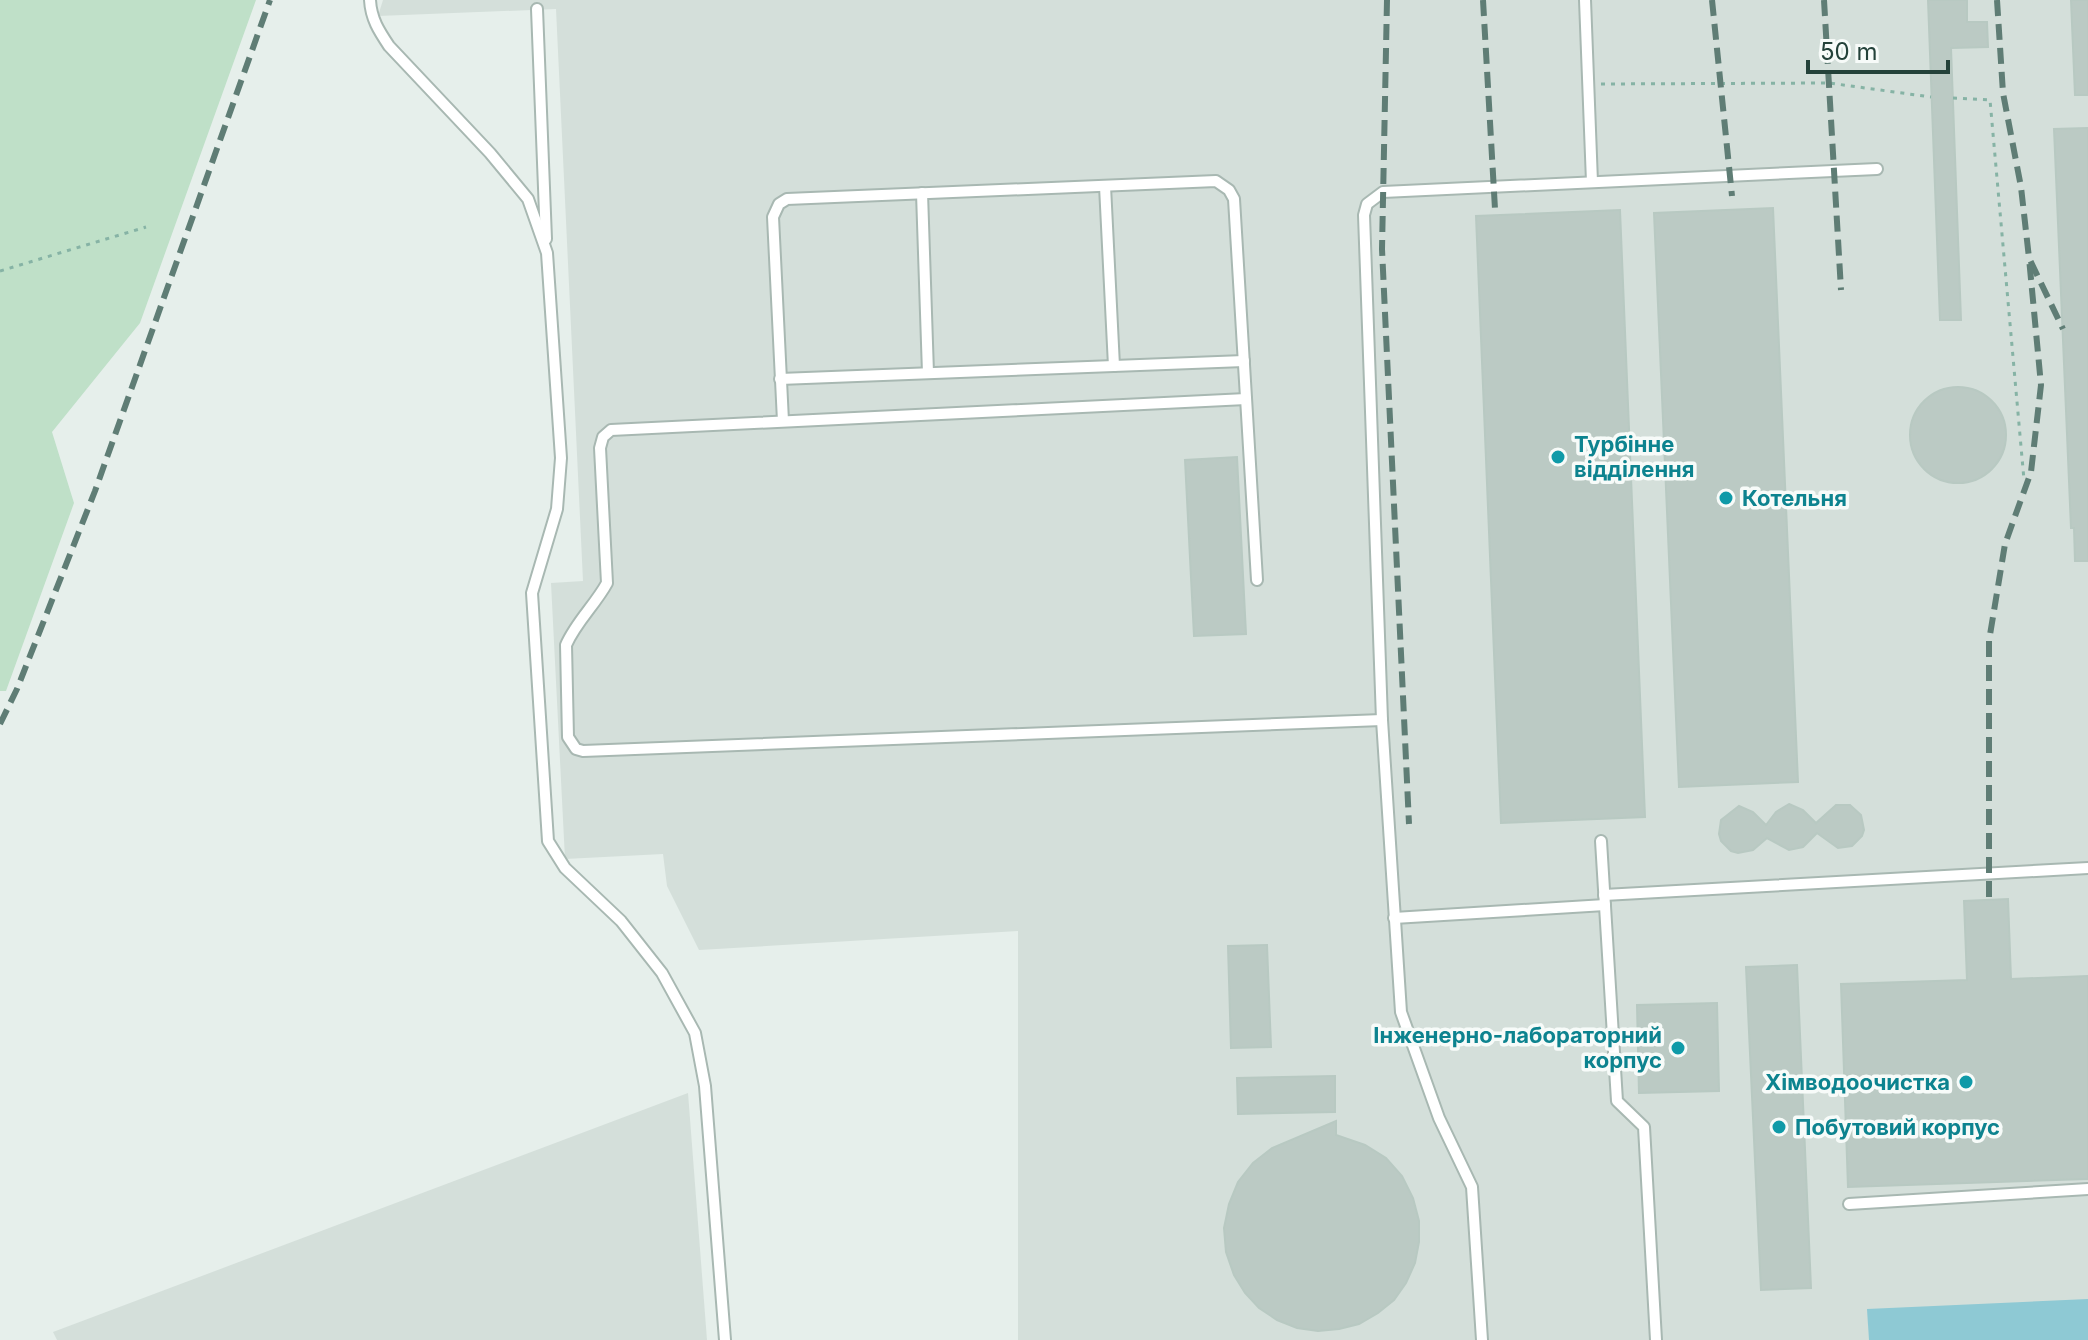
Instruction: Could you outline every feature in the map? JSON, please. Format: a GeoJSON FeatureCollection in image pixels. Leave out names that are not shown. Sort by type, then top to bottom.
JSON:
{"type":"FeatureCollection","features":[{"type":"Feature","properties":{"kind":"lane"},"geometry":{"type":"LineString","coordinates":[[370,0],[374,21],[389,46],[490,153],[528,199],[547,253]]}},
{"type":"Feature","properties":{"kind":"lane"},"geometry":{"type":"LineString","coordinates":[[1585,0],[1592,182]]}},
{"type":"Feature","properties":{"kind":"lane"},"geometry":{"type":"LineString","coordinates":[[537,9],[547,253],[561,458],[557,509],[532,593],[548,841],[565,868],[621,921],[662,973],[695,1033],[705,1086],[725,1340]]}},
{"type":"Feature","properties":{"kind":"lane"},"geometry":{"type":"LineString","coordinates":[[1482,1340],[1472,1187],[1439,1118],[1401,1012],[1382,720],[1364,231],[1367,204],[1383,192],[1877,169]]}},
{"type":"Feature","properties":{"kind":"lane"},"geometry":{"type":"LineString","coordinates":[[783,421],[773,217],[779,204],[787,199],[1216,181],[1229,190],[1234,199],[1257,580]]}},
{"type":"Feature","properties":{"kind":"lane"},"geometry":{"type":"LineString","coordinates":[[1105,186],[1114,366]]}},
{"type":"Feature","properties":{"kind":"lane"},"geometry":{"type":"LineString","coordinates":[[922,193],[928,373]]}},
{"type":"Feature","properties":{"kind":"lane"},"geometry":{"type":"LineString","coordinates":[[780,379],[1244,361]]}},
{"type":"Feature","properties":{"kind":"lane"},"geometry":{"type":"LineString","coordinates":[[1246,399],[611,430],[603,437],[600,448],[607,583],[572,631],[566,645],[568,737],[576,749],[583,751],[1382,720]]}},
{"type":"Feature","properties":{"kind":"lane"},"geometry":{"type":"LineString","coordinates":[[1601,841],[1617,1101],[1644,1127],[1656,1340]]}},
{"type":"Feature","properties":{"kind":"lane"},"geometry":{"type":"LineString","coordinates":[[1394,918],[1604,900],[2088,868]]}},
{"type":"Feature","properties":{"kind":"lane"},"geometry":{"type":"LineString","coordinates":[[1849,1204],[2088,1189]]}},
{"type":"Feature","properties":{"kind":"path"},"geometry":{"type":"LineString","coordinates":[[1589,85],[1829,83],[1931,97]]}},
{"type":"Feature","properties":{"kind":"path"},"geometry":{"type":"LineString","coordinates":[[1953,98],[1990,100],[2024,480]]}},
{"type":"Feature","properties":{"kind":"path"},"geometry":{"type":"LineString","coordinates":[[0,271],[146,227]]}},
{"type":"Feature","properties":{"kind":"shaded area"},"geometry":{"type":"Polygon","coordinates":[[[383,0],[2088,0],[2088,1340],[1018,1340],[1018,931],[699,950],[667,886],[663,854],[565,859],[551,583],[583,581],[556,9],[378,16],[383,0]]]}},
{"type":"Feature","properties":{"kind":"shaded area"},"geometry":{"type":"Polygon","coordinates":[[[688,1093],[707,1340],[57,1340],[53,1332],[688,1093]]]}},
{"type":"Feature","properties":{"kind":"green space"},"geometry":{"type":"Polygon","coordinates":[[[0,0],[256,0],[140,323],[52,432],[74,503],[6,691],[0,691],[0,0]]]}},
{"type":"Feature","properties":{"kind":"water"},"geometry":{"type":"Polygon","coordinates":[[[2088,1299],[2088,1340],[1869,1340],[1867,1309],[2088,1299]]]}},
{"type":"Feature","properties":{"kind":"building"},"geometry":{"type":"Polygon","coordinates":[[[1928,0],[1967,0],[1967,22],[1987,22],[1988,47],[1951,48],[1961,320],[1940,320],[1928,0]]]}},
{"type":"Feature","properties":{"kind":"building"},"geometry":{"type":"Polygon","coordinates":[[[2071,0],[2088,0],[2088,95],[2075,95],[2071,0]]]}},
{"type":"Feature","properties":{"kind":"building"},"geometry":{"type":"Polygon","coordinates":[[[2088,128],[2088,561],[2075,561],[2054,129],[2088,128]]]}},
{"type":"Feature","properties":{"kind":"building","name":"Котельня"},"geometry":{"type":"Polygon","coordinates":[[[1773,208],[1798,782],[1679,787],[1654,213],[1773,208]]]}},
{"type":"Feature","properties":{"kind":"building","name":"Турбінне відділення"},"geometry":{"type":"Polygon","coordinates":[[[1620,210],[1645,817],[1501,823],[1476,216],[1620,210]]]}},
{"type":"Feature","properties":{"kind":"building"},"geometry":{"type":"Polygon","coordinates":[[[1958,387],[1976,390],[1992,401],[2003,417],[2006,435],[2003,453],[1992,469],[1976,480],[1958,483],[1940,480],[1924,469],[1913,453],[1910,435],[1913,417],[1924,401],[1940,390],[1958,387]]]}},
{"type":"Feature","properties":{"kind":"building"},"geometry":{"type":"Polygon","coordinates":[[[1237,457],[1246,634],[1194,636],[1185,460],[1237,457]]]}},
{"type":"Feature","properties":{"kind":"building"},"geometry":{"type":"Polygon","coordinates":[[[1789,804],[1803,810],[1816,823],[1836,805],[1850,805],[1861,815],[1862,836],[1852,846],[1838,848],[1817,833],[1803,847],[1789,850],[1767,838],[1753,850],[1738,853],[1731,851],[1721,841],[1721,820],[1739,806],[1753,812],[1766,825],[1776,812],[1789,804]]]}},
{"type":"Feature","properties":{"kind":"building","name":"Хімводоочистка"},"geometry":{"type":"Polygon","coordinates":[[[2008,899],[2011,979],[2088,976],[2088,1179],[1848,1187],[1841,984],[1967,980],[1964,901],[2008,899]]]}},
{"type":"Feature","properties":{"kind":"building"},"geometry":{"type":"Polygon","coordinates":[[[1267,945],[1271,1047],[1231,1048],[1228,946],[1267,945]]]}},
{"type":"Feature","properties":{"kind":"building","name":"Побутовий корпус"},"geometry":{"type":"Polygon","coordinates":[[[1797,965],[1811,1288],[1761,1290],[1746,967],[1797,965]]]}},
{"type":"Feature","properties":{"kind":"building","name":"Інженерно-лабораторний корпус"},"geometry":{"type":"Polygon","coordinates":[[[1717,1003],[1719,1091],[1639,1093],[1637,1005],[1717,1003]]]}},
{"type":"Feature","properties":{"kind":"building"},"geometry":{"type":"Polygon","coordinates":[[[1335,1076],[1335,1112],[1238,1114],[1237,1078],[1335,1076]]]}},
{"type":"Feature","properties":{"kind":"building"},"geometry":{"type":"Polygon","coordinates":[[[1336,1121],[1336,1135],[1365,1145],[1386,1158],[1402,1176],[1413,1198],[1419,1221],[1419,1242],[1415,1263],[1394,1300],[1359,1324],[1318,1331],[1297,1328],[1277,1320],[1259,1308],[1245,1293],[1234,1275],[1226,1252],[1224,1228],[1238,1182],[1253,1163],[1272,1148],[1336,1121]]]}},
{"type":"Feature","properties":{"kind":"railway"},"geometry":{"type":"LineString","coordinates":[[0,724],[17,689],[95,491],[270,0]]}},
{"type":"Feature","properties":{"kind":"railway"},"geometry":{"type":"LineString","coordinates":[[1387,0],[1382,249],[1409,824]]}},
{"type":"Feature","properties":{"kind":"railway"},"geometry":{"type":"LineString","coordinates":[[1483,0],[1495,209]]}},
{"type":"Feature","properties":{"kind":"railway"},"geometry":{"type":"LineString","coordinates":[[1712,0],[1732,196]]}},
{"type":"Feature","properties":{"kind":"railway"},"geometry":{"type":"LineString","coordinates":[[1824,0],[1841,290]]}},
{"type":"Feature","properties":{"kind":"railway"},"geometry":{"type":"LineString","coordinates":[[1997,0],[2003,93],[2021,187],[2029,258],[2063,329]]}},
{"type":"Feature","properties":{"kind":"railway"},"geometry":{"type":"LineString","coordinates":[[1989,897],[1989,641],[2005,544],[2031,472],[2041,385],[2029,258]]}},
{"type":"Feature","properties":{"kind":"place","name":"Турбінне відділення"},"geometry":{"type":"Point","coordinates":[1558,457]}},
{"type":"Feature","properties":{"kind":"place","name":"Котельня"},"geometry":{"type":"Point","coordinates":[1726,498]}},
{"type":"Feature","properties":{"kind":"place","name":"Інженерно-лабораторний корпус"},"geometry":{"type":"Point","coordinates":[1678,1048]}},
{"type":"Feature","properties":{"kind":"place","name":"Хімводоочистка"},"geometry":{"type":"Point","coordinates":[1966,1082]}},
{"type":"Feature","properties":{"kind":"place","name":"Побутовий корпус"},"geometry":{"type":"Point","coordinates":[1779,1127]}}]}
